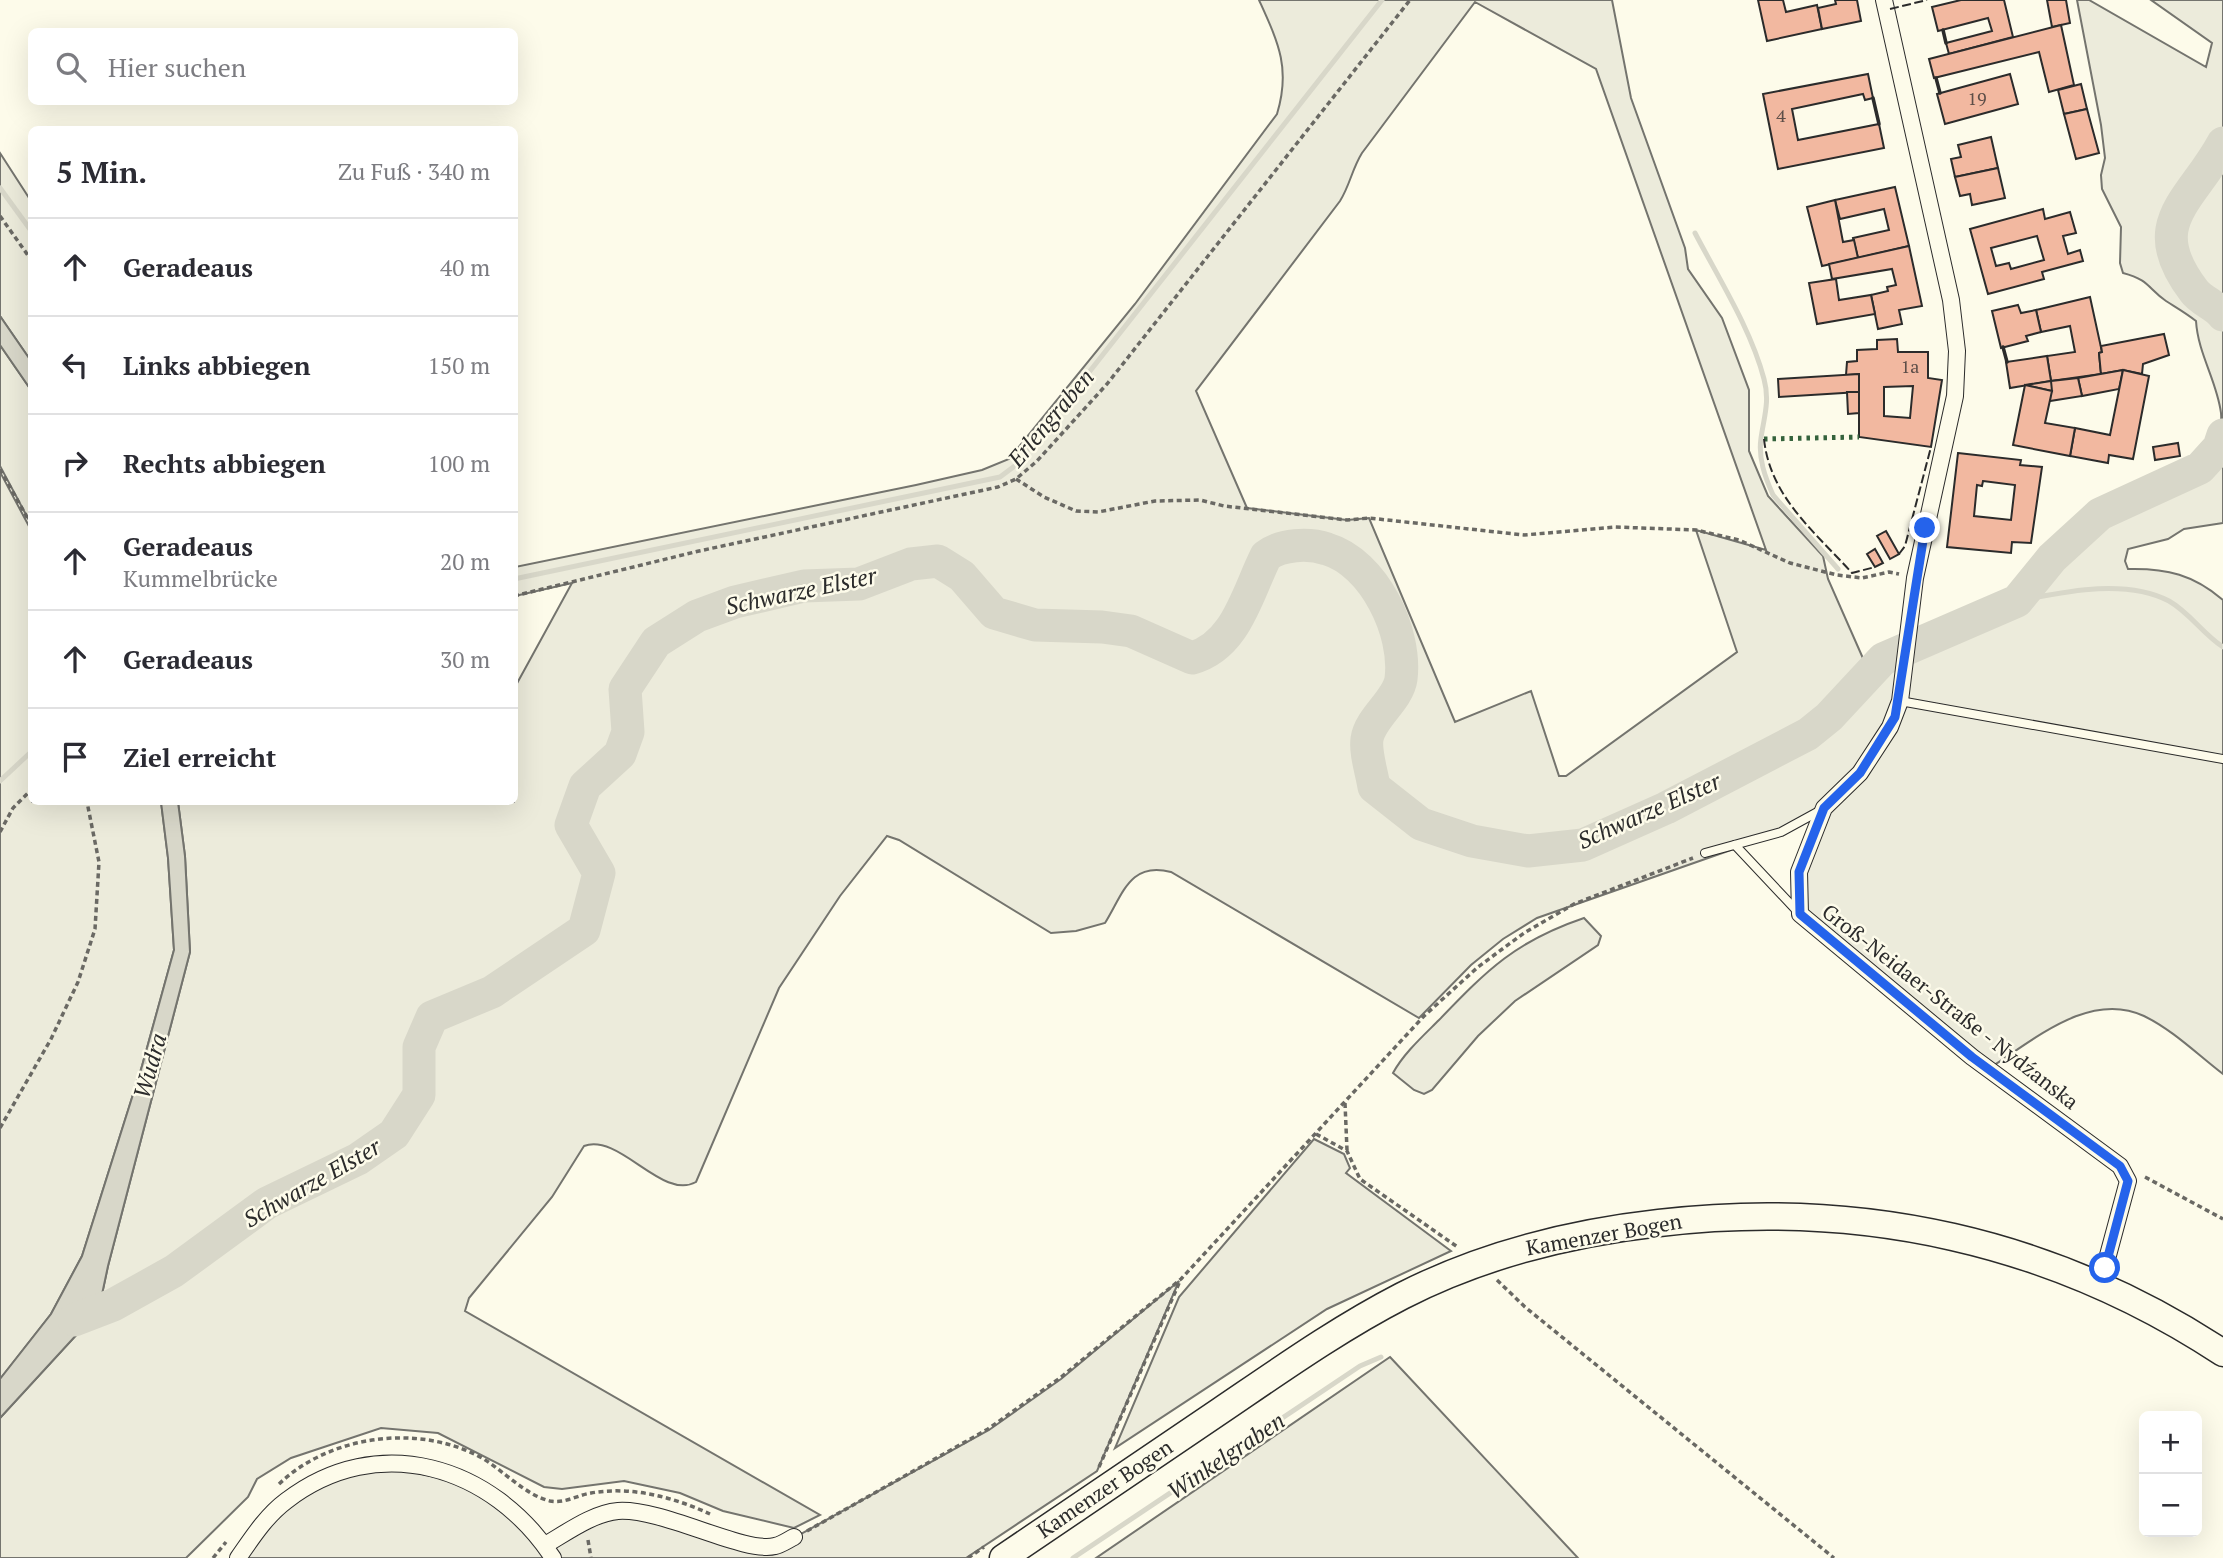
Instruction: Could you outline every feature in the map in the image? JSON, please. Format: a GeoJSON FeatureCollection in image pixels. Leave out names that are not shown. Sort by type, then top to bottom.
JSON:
{"type":"FeatureCollection","features":[{"type":"Feature","properties":{"kind":"main road","name":"Kamenzer Bogen"},"geometry":{"type":"LineString","coordinates":[[996,1551],[1314,1347],[1404,1295],[1479,1262],[1569,1237],[1629,1226],[1726,1215],[1793,1214],[1910,1227],[1976,1241],[2100,1285],[2139,1302],[2223,1353]]}},
{"type":"Feature","properties":{"kind":"street"},"geometry":{"type":"LineString","coordinates":[[1884,0],[1951,300],[1957,351],[1955,396],[1915,578]]}},
{"type":"Feature","properties":{"kind":"street","name":"Groß-Neidaer-Straße - Nydźanska"},"geometry":{"type":"LineString","coordinates":[[1915,578],[1900,701],[1890,727],[1860,773],[1824,808],[1799,872],[1800,914],[1972,1057],[2120,1166]]}},
{"type":"Feature","properties":{"kind":"street"},"geometry":{"type":"LineString","coordinates":[[2100,1285],[2128,1181],[2120,1166]]}},
{"type":"Feature","properties":{"kind":"street"},"geometry":{"type":"LineString","coordinates":[[238,1558],[267,1518],[307,1487],[343,1468],[381,1464],[428,1466],[482,1486],[516,1511],[549,1552],[579,1525],[617,1511],[656,1515],[749,1544],[773,1547],[794,1537]]}},
{"type":"Feature","properties":{"kind":"lane"},"geometry":{"type":"LineString","coordinates":[[1900,701],[2223,759]]}},
{"type":"Feature","properties":{"kind":"lane"},"geometry":{"type":"LineString","coordinates":[[1705,853],[1781,832],[1824,808]]}},
{"type":"Feature","properties":{"kind":"lane"},"geometry":{"type":"LineString","coordinates":[[1735,845],[1800,914]]}},
{"type":"Feature","properties":{"kind":"path"},"geometry":{"type":"LineString","coordinates":[[518,595],[699,551],[998,487],[1016,479],[1037,461],[1107,384],[1410,0]]}},
{"type":"Feature","properties":{"kind":"path"},"geometry":{"type":"LineString","coordinates":[[0,216],[28,255]]}},
{"type":"Feature","properties":{"kind":"path"},"geometry":{"type":"LineString","coordinates":[[0,468],[28,519]]}},
{"type":"Feature","properties":{"kind":"path"},"geometry":{"type":"LineString","coordinates":[[1016,479],[1044,497],[1076,511],[1098,512],[1155,501],[1200,500],[1224,506],[1346,520],[1368,518],[1502,534],[1664,527],[1696,530],[1739,540],[1790,564],[1837,575],[1862,578],[1889,572],[1915,578]]}},
{"type":"Feature","properties":{"kind":"path"},"geometry":{"type":"LineString","coordinates":[[0,832],[13,808],[28,793]]}},
{"type":"Feature","properties":{"kind":"path"},"geometry":{"type":"LineString","coordinates":[[0,1128],[51,1039],[78,982],[95,929],[99,862],[88,805]]}},
{"type":"Feature","properties":{"kind":"path"},"geometry":{"type":"LineString","coordinates":[[794,1537],[988,1429],[1060,1378],[1181,1279],[1424,1016],[1478,967],[1524,933],[1574,904],[1705,853]]}},
{"type":"Feature","properties":{"kind":"path"},"geometry":{"type":"LineString","coordinates":[[1345,1103],[1347,1151],[1360,1179],[1464,1251],[1453,1256]]}},
{"type":"Feature","properties":{"kind":"path"},"geometry":{"type":"LineString","coordinates":[[1316,1134],[1347,1151]]}},
{"type":"Feature","properties":{"kind":"path"},"geometry":{"type":"LineString","coordinates":[[2120,1166],[2223,1219]]}},
{"type":"Feature","properties":{"kind":"path"},"geometry":{"type":"LineString","coordinates":[[1479,1262],[1525,1307],[1834,1558]]}},
{"type":"Feature","properties":{"kind":"path"},"geometry":{"type":"LineString","coordinates":[[1107,1465],[1097,1472],[1181,1279]]}},
{"type":"Feature","properties":{"kind":"path"},"geometry":{"type":"LineString","coordinates":[[968,1558],[996,1551]]}},
{"type":"Feature","properties":{"kind":"shaded area"},"geometry":{"type":"Polygon","coordinates":[[[1259,0],[1612,0],[1631,98],[1685,248],[1688,269],[1722,318],[1749,390],[1749,451],[1768,496],[1823,556],[1828,579],[1869,672],[1883,659],[2017,601],[2052,558],[2100,514],[2200,468],[2219,447],[2219,401],[2200,345],[2196,321],[2160,297],[2144,282],[2123,273],[2120,263],[2121,227],[2102,189],[2101,175],[2105,158],[2101,125],[2077,0],[2089,0],[2206,67],[2212,43],[2151,0],[2223,0],[2223,523],[2184,529],[2168,539],[2128,549],[2125,561],[2128,569],[2168,572],[2190,579],[2223,600],[2223,1074],[2165,1028],[2144,1016],[2123,1010],[2103,1009],[2062,1022],[1988,1069],[1822,935],[1797,893],[1823,810],[1748,844],[1537,918],[1503,939],[1471,965],[1419,1018],[1171,872],[1146,871],[1129,882],[1105,923],[1076,931],[1051,933],[899,840],[887,836],[840,896],[779,988],[696,1182],[683,1185],[669,1183],[612,1149],[598,1145],[584,1146],[552,1197],[469,1298],[465,1311],[820,1515],[794,1528],[723,1511],[680,1493],[624,1481],[562,1489],[544,1487],[438,1433],[381,1428],[291,1458],[257,1479],[248,1497],[186,1558],[0,1558],[0,1418],[79,1332],[118,1309],[101,1299],[190,952],[185,856],[178,805],[518,805],[518,682],[572,583],[518,595],[518,566],[916,485],[982,470],[1009,459],[1135,304],[1277,114],[1283,83],[1277,42],[1259,0]],[[1475,2],[1362,153],[1340,201],[1196,391],[1247,508],[1347,520],[1369,518],[1455,722],[1531,691],[1559,776],[1566,776],[1737,652],[1696,530],[1766,550],[1596,69],[1475,2]]]}},
{"type":"Feature","properties":{"kind":"shaded area"},"geometry":{"type":"Polygon","coordinates":[[[0,153],[28,196],[28,357],[0,316],[0,153]]]}},
{"type":"Feature","properties":{"kind":"shaded area"},"geometry":{"type":"Polygon","coordinates":[[[0,345],[28,386],[28,518],[0,466],[0,345]]]}},
{"type":"Feature","properties":{"kind":"shaded area"},"geometry":{"type":"Polygon","coordinates":[[[0,472],[28,524],[28,805],[161,805],[174,950],[142,1066],[82,1256],[51,1314],[0,1379],[0,472]]]}},
{"type":"Feature","properties":{"kind":"shaded area"},"geometry":{"type":"Polygon","coordinates":[[[1584,918],[1601,936],[1598,945],[1515,1001],[1478,1036],[1432,1090],[1424,1094],[1414,1090],[1393,1073],[1414,1045],[1504,958],[1540,936],[1584,918]]]}},
{"type":"Feature","properties":{"kind":"shaded area"},"geometry":{"type":"Polygon","coordinates":[[[1314,1139],[1344,1154],[1350,1168],[1346,1173],[1451,1251],[1327,1309],[1115,1448],[1179,1297],[1314,1139]]]}},
{"type":"Feature","properties":{"kind":"shaded area"},"geometry":{"type":"Polygon","coordinates":[[[1179,1281],[1097,1471],[966,1558],[554,1558],[546,1546],[629,1510],[772,1550],[989,1430],[1061,1379],[1179,1281]]]}},
{"type":"Feature","properties":{"kind":"shaded area"},"geometry":{"type":"Polygon","coordinates":[[[1390,1357],[1578,1558],[1096,1558],[1390,1357]]]}},
{"type":"Feature","properties":{"kind":"shaded area"},"geometry":{"type":"Polygon","coordinates":[[[381,1465],[481,1487],[552,1558],[238,1558],[308,1487],[381,1465]]]}},
{"type":"Feature","properties":{"kind":"water"},"geometry":{"type":"Polygon","coordinates":[[[0,316],[28,357],[28,386],[0,345],[0,316]]]}},
{"type":"Feature","properties":{"kind":"water","name":"Wudra"},"geometry":{"type":"Polygon","coordinates":[[[161,805],[178,805],[185,856],[190,952],[101,1299],[115,1295],[118,1309],[79,1332],[0,1418],[0,1379],[51,1314],[82,1256],[142,1066],[174,950],[161,805]]]}},
{"type":"Feature","properties":{"kind":"building"},"geometry":{"type":"Polygon","coordinates":[[[1758,0],[1783,0],[1786,12],[1817,5],[1822,29],[1767,41],[1758,0]]]}},
{"type":"Feature","properties":{"kind":"building"},"geometry":{"type":"Polygon","coordinates":[[[1835,0],[1857,0],[1861,21],[1822,29],[1818,8],[1836,4],[1835,0]]]}},
{"type":"Feature","properties":{"kind":"building"},"geometry":{"type":"Polygon","coordinates":[[[1961,0],[2004,0],[2013,37],[1949,54],[1946,43],[1992,31],[1988,18],[1938,31],[1932,7],[1961,0]]]}},
{"type":"Feature","properties":{"kind":"building"},"geometry":{"type":"Polygon","coordinates":[[[2047,0],[2066,0],[2070,23],[2052,27],[2047,0]]]}},
{"type":"Feature","properties":{"kind":"building"},"geometry":{"type":"Polygon","coordinates":[[[2061,25],[2074,85],[2049,92],[2039,52],[1934,78],[1929,59],[2061,25]]]}},
{"type":"Feature","properties":{"kind":"building"},"geometry":{"type":"Polygon","coordinates":[[[1868,74],[1873,98],[1865,100],[1863,94],[1792,109],[1798,140],[1879,124],[1884,148],[1778,169],[1763,94],[1868,74]]]}},
{"type":"Feature","properties":{"kind":"building"},"geometry":{"type":"Polygon","coordinates":[[[2010,74],[2018,104],[1945,124],[1937,94],[2010,74]]]}},
{"type":"Feature","properties":{"kind":"building"},"geometry":{"type":"Polygon","coordinates":[[[2081,84],[2087,109],[2064,114],[2058,90],[2081,84]]]}},
{"type":"Feature","properties":{"kind":"building"},"geometry":{"type":"Polygon","coordinates":[[[2087,109],[2099,153],[2076,159],[2064,114],[2087,109]]]}},
{"type":"Feature","properties":{"kind":"building"},"geometry":{"type":"Polygon","coordinates":[[[1991,137],[1998,168],[1955,177],[1951,159],[1961,157],[1958,145],[1991,137]]]}},
{"type":"Feature","properties":{"kind":"building"},"geometry":{"type":"Polygon","coordinates":[[[1998,168],[2005,198],[1972,205],[1970,194],[1960,196],[1955,177],[1998,168]]]}},
{"type":"Feature","properties":{"kind":"building"},"geometry":{"type":"Polygon","coordinates":[[[1895,187],[1909,246],[1858,258],[1853,238],[1889,230],[1884,209],[1840,219],[1835,200],[1895,187]]]}},
{"type":"Feature","properties":{"kind":"building"},"geometry":{"type":"Polygon","coordinates":[[[1835,200],[1843,242],[1854,240],[1858,258],[1822,266],[1807,207],[1835,200]]]}},
{"type":"Feature","properties":{"kind":"building"},"geometry":{"type":"Polygon","coordinates":[[[2043,209],[2045,219],[2070,212],[2076,233],[2063,236],[2068,254],[2080,250],[2083,261],[2042,272],[2044,279],[1988,294],[1970,229],[2043,209]],[[2037,236],[1991,248],[1996,266],[2009,263],[2011,269],[2044,260],[2037,236]]]}},
{"type":"Feature","properties":{"kind":"building"},"geometry":{"type":"Polygon","coordinates":[[[1909,246],[1922,306],[1899,310],[1902,324],[1878,329],[1871,295],[1888,291],[1887,287],[1896,285],[1892,269],[1832,279],[1829,264],[1909,246]]]}},
{"type":"Feature","properties":{"kind":"building"},"geometry":{"type":"Polygon","coordinates":[[[1836,279],[1839,300],[1871,295],[1875,314],[1817,324],[1809,283],[1836,279]]]}},
{"type":"Feature","properties":{"kind":"building"},"geometry":{"type":"Polygon","coordinates":[[[2090,297],[2102,352],[2099,353],[2101,374],[2051,381],[2047,356],[2075,352],[2070,326],[2041,332],[2036,310],[2090,297]]]}},
{"type":"Feature","properties":{"kind":"building"},"geometry":{"type":"Polygon","coordinates":[[[2018,305],[2021,313],[2036,310],[2041,332],[2026,336],[2028,341],[2001,348],[1992,311],[2018,305]]]}},
{"type":"Feature","properties":{"kind":"building"},"geometry":{"type":"Polygon","coordinates":[[[2164,334],[2169,355],[2143,364],[2142,374],[2123,370],[2101,374],[2101,346],[2164,334]]]}},
{"type":"Feature","properties":{"kind":"building"},"geometry":{"type":"Polygon","coordinates":[[[1897,339],[1898,352],[1928,352],[1928,378],[1942,380],[1931,447],[1859,437],[1859,374],[1846,375],[1847,362],[1857,361],[1857,350],[1877,349],[1877,340],[1897,339]],[[1913,386],[1884,387],[1884,416],[1910,418],[1913,386]]]}},
{"type":"Feature","properties":{"kind":"building"},"geometry":{"type":"Polygon","coordinates":[[[2047,356],[2051,381],[2010,388],[2006,362],[2047,356]]]}},
{"type":"Feature","properties":{"kind":"building"},"geometry":{"type":"Polygon","coordinates":[[[2123,370],[2119,389],[2082,396],[2078,378],[2123,370]]]}},
{"type":"Feature","properties":{"kind":"building"},"geometry":{"type":"Polygon","coordinates":[[[2123,370],[2149,376],[2133,459],[2109,455],[2108,463],[2070,456],[2075,428],[2110,435],[2123,370]]]}},
{"type":"Feature","properties":{"kind":"building"},"geometry":{"type":"Polygon","coordinates":[[[1859,374],[1859,392],[1779,397],[1778,379],[1859,374]]]}},
{"type":"Feature","properties":{"kind":"building"},"geometry":{"type":"Polygon","coordinates":[[[2078,378],[2082,396],[2050,401],[2051,381],[2078,378]]]}},
{"type":"Feature","properties":{"kind":"building"},"geometry":{"type":"Polygon","coordinates":[[[2051,381],[2052,391],[2025,385],[2051,381]]]}},
{"type":"Feature","properties":{"kind":"building"},"geometry":{"type":"Polygon","coordinates":[[[2025,385],[2052,391],[2045,423],[2075,428],[2070,456],[2013,445],[2025,385]]]}},
{"type":"Feature","properties":{"kind":"building"},"geometry":{"type":"Polygon","coordinates":[[[1847,392],[1859,392],[1859,413],[1848,414],[1847,392]]]}},
{"type":"Feature","properties":{"kind":"building"},"geometry":{"type":"Polygon","coordinates":[[[2178,443],[2180,456],[2155,460],[2153,447],[2178,443]]]}},
{"type":"Feature","properties":{"kind":"building"},"geometry":{"type":"Polygon","coordinates":[[[1958,453],[2021,460],[2020,465],[2042,467],[2031,543],[2012,542],[2011,553],[1947,547],[1958,453]],[[1983,481],[1982,486],[1977,485],[1974,516],[2011,520],[2015,485],[1983,481]]]}},
{"type":"Feature","properties":{"kind":"building"},"geometry":{"type":"Polygon","coordinates":[[[1886,531],[1899,554],[1890,559],[1877,536],[1886,531]]]}},
{"type":"Feature","properties":{"kind":"building"},"geometry":{"type":"Polygon","coordinates":[[[1875,549],[1883,563],[1875,567],[1867,554],[1875,549]]]}},
{"type":"Feature","properties":{"kind":"waterway","name":"Erlengraben"},"geometry":{"type":"LineString","coordinates":[[518,578],[1000,477],[1016,465],[1382,0]]}},
{"type":"Feature","properties":{"kind":"waterway","name":"Schwarze Elster"},"geometry":{"type":"LineString","coordinates":[[2223,143],[2186,198],[2172,230],[2172,247],[2179,268],[2194,291],[2223,315]]}},
{"type":"Feature","properties":{"kind":"waterway"},"geometry":{"type":"LineString","coordinates":[[0,188],[28,226]]}},
{"type":"Feature","properties":{"kind":"waterway"},"geometry":{"type":"LineString","coordinates":[[1695,233],[1743,323],[1764,379],[1766,402],[1760,453],[1770,488],[1773,495],[1838,569]]}},
{"type":"Feature","properties":{"kind":"waterway","name":"Schwarze Elster"},"geometry":{"type":"LineString","coordinates":[[74,1320],[113,1305],[174,1271],[267,1203],[358,1159],[394,1134],[419,1095],[419,1047],[432,1017],[492,992],[584,930],[599,873],[571,825],[585,786],[620,754],[628,732],[625,689],[656,642],[697,616],[735,602],[804,586],[859,584],[911,564],[938,561],[962,576],[994,613],[1035,625],[1102,627],[1131,631],[1192,658],[1207,652],[1230,630],[1246,602],[1266,556],[1287,547],[1320,547],[1344,557],[1373,584],[1393,621],[1399,641],[1399,687],[1373,724],[1367,739],[1374,787],[1421,824],[1472,841],[1528,851],[1583,845],[1666,808],[1808,734],[1829,717],[1883,659],[2017,601],[2052,558],[2100,514],[2200,468],[2219,447],[2223,435]]}},
{"type":"Feature","properties":{"kind":"waterway"},"geometry":{"type":"LineString","coordinates":[[2017,601],[2094,589],[2133,590],[2152,594],[2177,606],[2223,647]]}},
{"type":"Feature","properties":{"kind":"waterway","name":"Erlengraben"},"geometry":{"type":"LineString","coordinates":[[0,781],[28,755]]}},
{"type":"Feature","properties":{"kind":"waterway","name":"Winkelgraben"},"geometry":{"type":"LineString","coordinates":[[1073,1558],[1360,1366],[1381,1357]]}},
{"type":"Feature","properties":{"kind":"hedge"},"geometry":{"type":"LineString","coordinates":[[1764,439],[1859,437]]}},
{"type":"Feature","properties":{"kind":"fence"},"geometry":{"type":"LineString","coordinates":[[1890,9],[1927,0]]}},
{"type":"Feature","properties":{"kind":"fence"},"geometry":{"type":"LineString","coordinates":[[1764,439],[1775,479],[1809,528],[1852,573],[1875,567]]}},
{"type":"Feature","properties":{"kind":"fence"},"geometry":{"type":"LineString","coordinates":[[1899,554],[1905,546],[1931,447]]}},
{"type":"Feature","properties":{"kind":"wall"},"geometry":{"type":"LineString","coordinates":[[1943,30],[1946,43]]}},
{"type":"Feature","properties":{"kind":"wall"},"geometry":{"type":"LineString","coordinates":[[1936,78],[1940,93]]}},
{"type":"Feature","properties":{"kind":"wall"},"geometry":{"type":"LineString","coordinates":[[1873,98],[1879,124]]}},
{"type":"Feature","properties":{"kind":"wall"},"geometry":{"type":"LineString","coordinates":[[2003,347],[2007,362]]}},
{"type":"Feature","properties":{"kind":"route"},"geometry":{"type":"LineString","coordinates":[[1925,528],[1908,623],[1900,701],[1895,717],[1860,773],[1824,808],[1799,872],[1797,893],[1800,914],[1972,1057],[2120,1166],[2128,1181],[2105,1268]]}}]}
